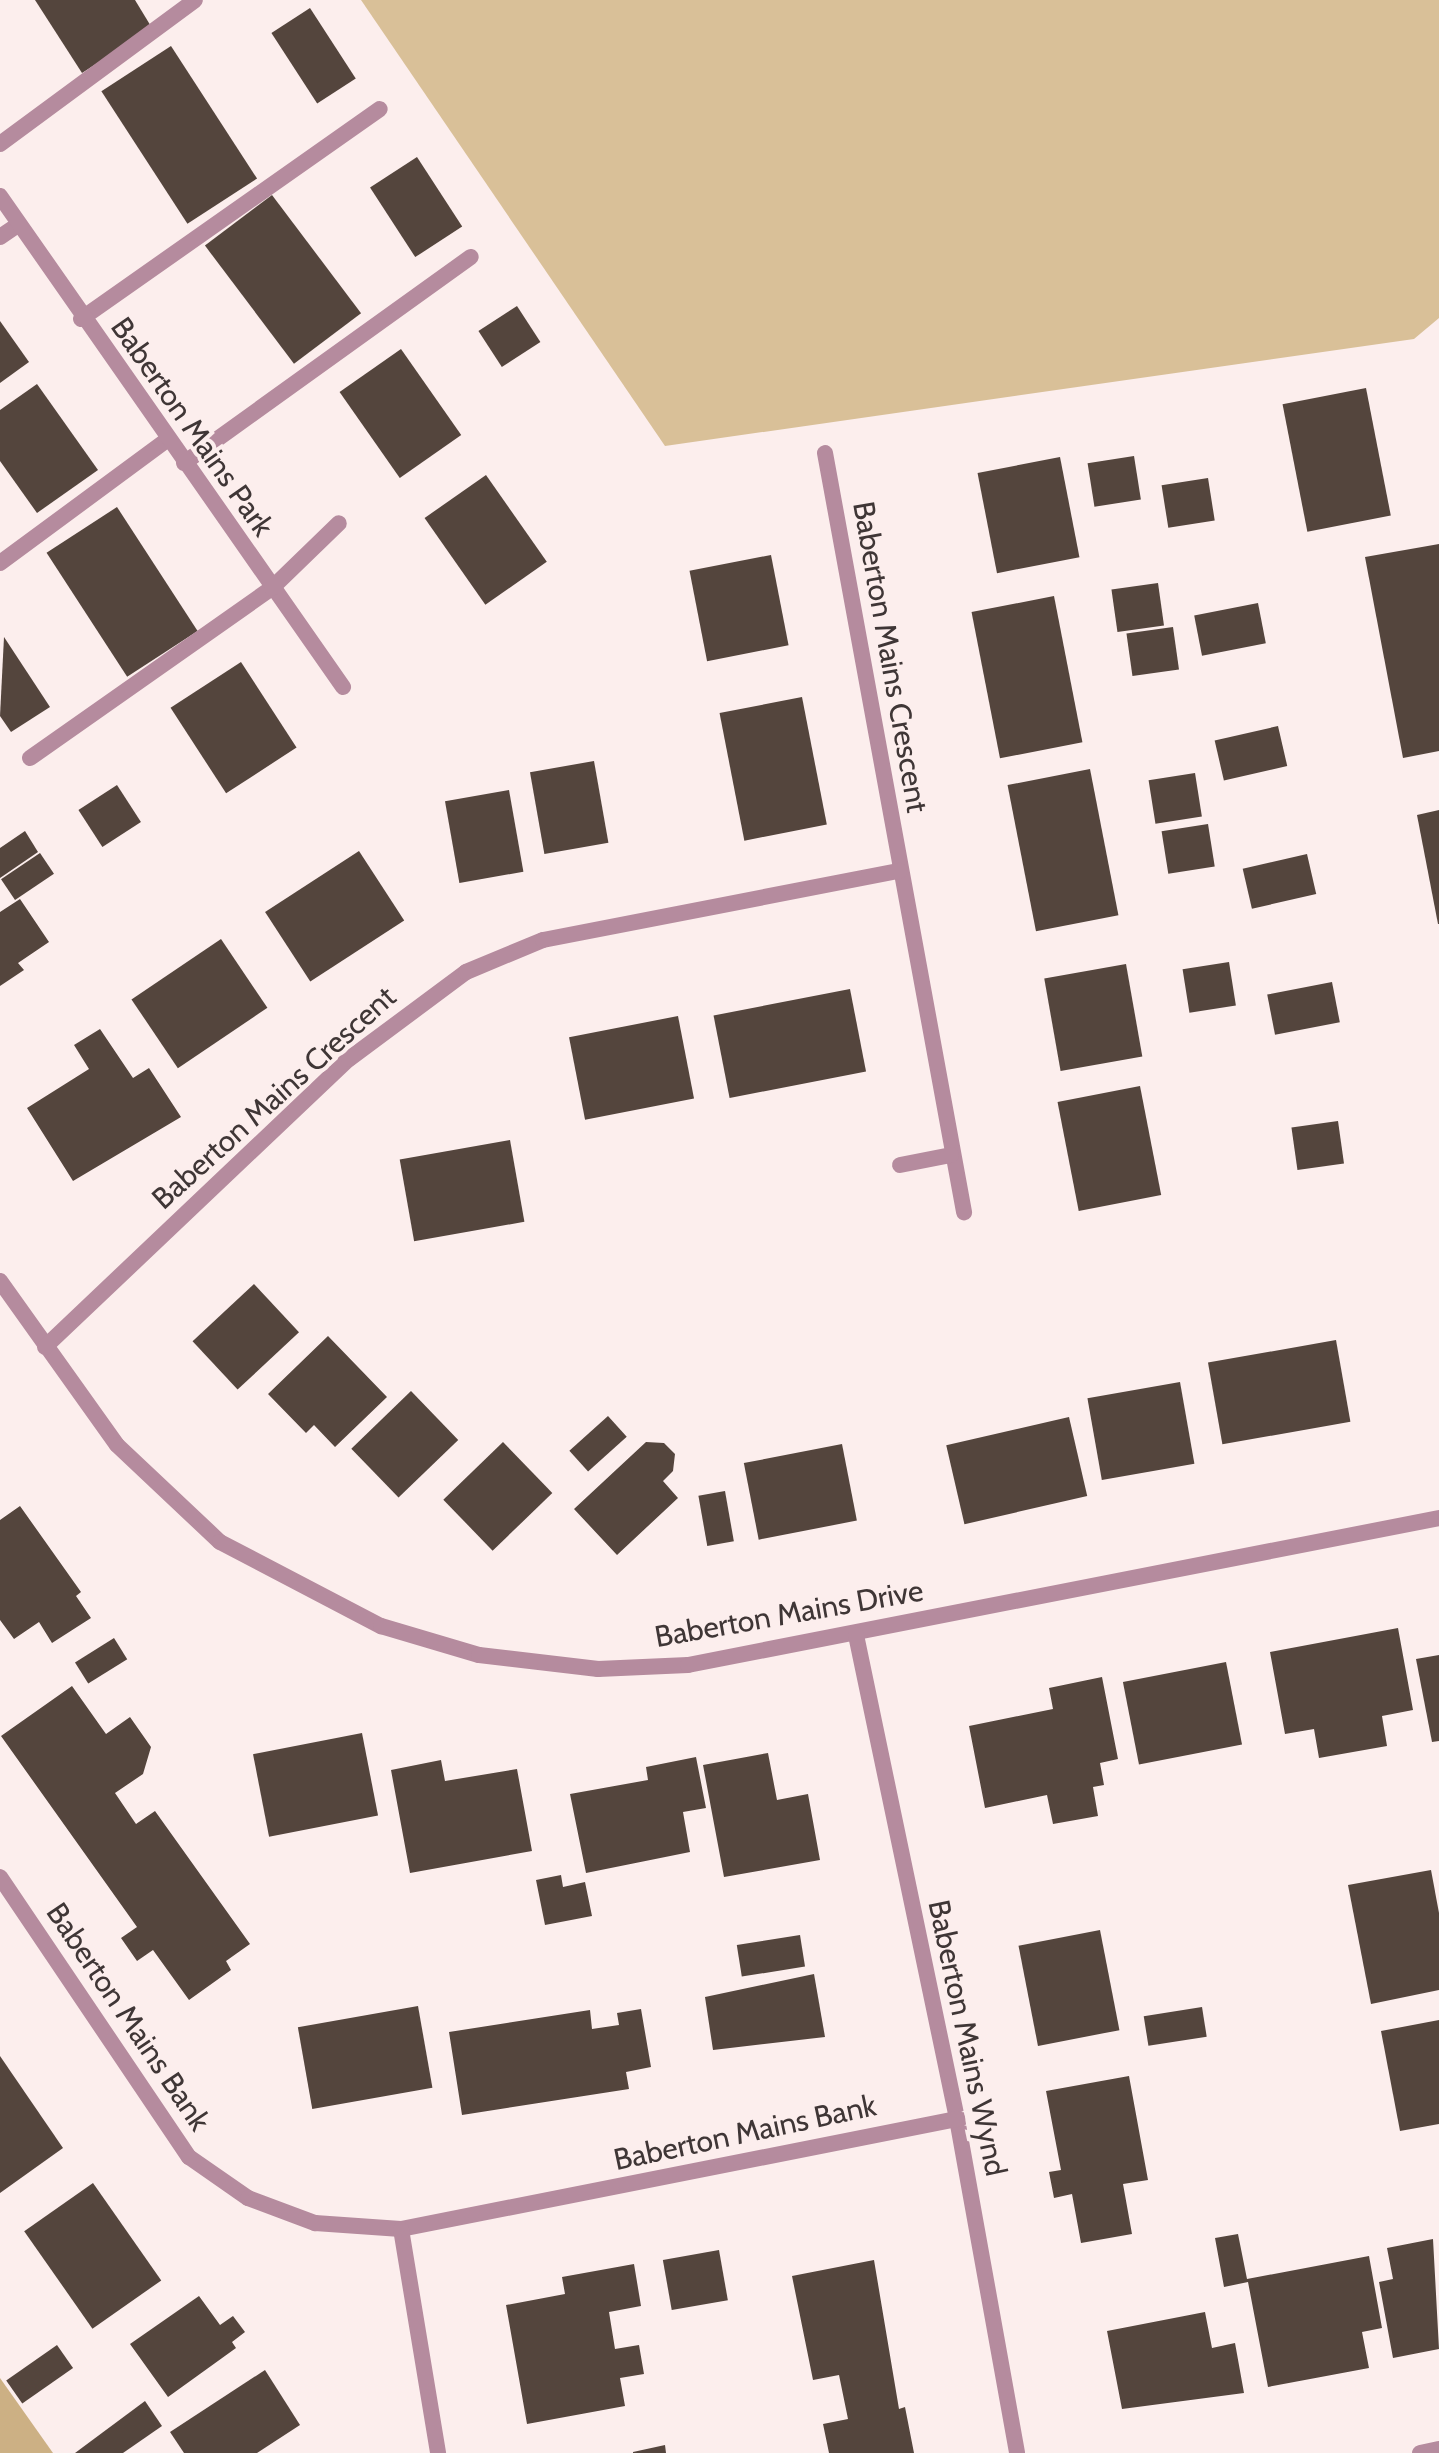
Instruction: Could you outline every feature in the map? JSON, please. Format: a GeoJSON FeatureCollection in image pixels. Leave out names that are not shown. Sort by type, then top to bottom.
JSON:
{"type":"FeatureCollection","features":[{"type":"Feature","properties":{"kind":"street"},"geometry":{"type":"LineString","coordinates":[[0,144],[195,0]]}},
{"type":"Feature","properties":{"kind":"street"},"geometry":{"type":"LineString","coordinates":[[81,319],[380,109]]}},
{"type":"Feature","properties":{"kind":"street","name":"Baberton Mains Park"},"geometry":{"type":"LineString","coordinates":[[0,196],[81,319],[343,687]]}},
{"type":"Feature","properties":{"kind":"street"},"geometry":{"type":"LineString","coordinates":[[0,237],[18,225]]}},
{"type":"Feature","properties":{"kind":"street"},"geometry":{"type":"LineString","coordinates":[[184,463],[471,257]]}},
{"type":"Feature","properties":{"kind":"street"},"geometry":{"type":"LineString","coordinates":[[0,563],[167,440]]}},
{"type":"Feature","properties":{"kind":"street","name":"Baberton Mains Crescent"},"geometry":{"type":"LineString","coordinates":[[825,453],[951,1155],[964,1212]]}},
{"type":"Feature","properties":{"kind":"street"},"geometry":{"type":"LineString","coordinates":[[30,758],[272,588],[339,523]]}},
{"type":"Feature","properties":{"kind":"street","name":"Baberton Mains Crescent"},"geometry":{"type":"LineString","coordinates":[[45,1347],[349,1059],[466,972],[543,940],[899,871]]}},
{"type":"Feature","properties":{"kind":"street"},"geometry":{"type":"LineString","coordinates":[[900,1165],[951,1155]]}},
{"type":"Feature","properties":{"kind":"street","name":"Baberton Mains Drive"},"geometry":{"type":"LineString","coordinates":[[0,1281],[117,1445],[198,1523],[298,1588],[381,1626],[479,1655],[598,1669],[688,1665],[856,1635],[1439,1518]]}},
{"type":"Feature","properties":{"kind":"street","name":"Baberton Mains Wynd"},"geometry":{"type":"LineString","coordinates":[[856,1635],[957,2119],[1017,2453]]}},
{"type":"Feature","properties":{"kind":"street","name":"Baberton Mains Bank"},"geometry":{"type":"LineString","coordinates":[[0,1877],[189,2157],[248,2198],[315,2223],[401,2229],[957,2119]]}},
{"type":"Feature","properties":{"kind":"street"},"geometry":{"type":"LineString","coordinates":[[401,2229],[438,2453]]}},
{"type":"Feature","properties":{"kind":"street"},"geometry":{"type":"LineString","coordinates":[[1420,2453],[1439,2449]]}},
{"type":"Feature","properties":{"kind":"shaded area"},"geometry":{"type":"Polygon","coordinates":[[[361,0],[1439,0],[1439,318],[1414,339],[665,446],[361,0]]]}},
{"type":"Feature","properties":{"kind":"shaded area"},"geometry":{"type":"Polygon","coordinates":[[[0,2378],[53,2453],[0,2453],[0,2378]]]}},
{"type":"Feature","properties":{"kind":"building"},"geometry":{"type":"Polygon","coordinates":[[[35,0],[135,0],[152,28],[82,73],[35,0]]]}},
{"type":"Feature","properties":{"kind":"building"},"geometry":{"type":"Polygon","coordinates":[[[310,8],[356,78],[317,104],[271,33],[310,8]]]}},
{"type":"Feature","properties":{"kind":"building"},"geometry":{"type":"Polygon","coordinates":[[[171,46],[257,179],[187,224],[101,91],[171,46]]]}},
{"type":"Feature","properties":{"kind":"building"},"geometry":{"type":"Polygon","coordinates":[[[417,157],[462,227],[415,257],[370,187],[417,157]]]}},
{"type":"Feature","properties":{"kind":"building"},"geometry":{"type":"Polygon","coordinates":[[[272,195],[361,313],[294,364],[205,246],[272,195]]]}},
{"type":"Feature","properties":{"kind":"building"},"geometry":{"type":"Polygon","coordinates":[[[517,306],[540,342],[502,367],[478,331],[517,306]]]}},
{"type":"Feature","properties":{"kind":"building"},"geometry":{"type":"Polygon","coordinates":[[[0,321],[29,362],[0,383],[0,321]]]}},
{"type":"Feature","properties":{"kind":"building"},"geometry":{"type":"Polygon","coordinates":[[[401,349],[461,435],[400,478],[340,392],[401,349]]]}},
{"type":"Feature","properties":{"kind":"building"},"geometry":{"type":"Polygon","coordinates":[[[37,384],[98,470],[37,513],[0,461],[0,410],[37,384]]]}},
{"type":"Feature","properties":{"kind":"building"},"geometry":{"type":"Polygon","coordinates":[[[1366,388],[1391,516],[1307,532],[1283,404],[1366,388]]]}},
{"type":"Feature","properties":{"kind":"building"},"geometry":{"type":"Polygon","coordinates":[[[1134,456],[1141,499],[1094,507],[1088,463],[1134,456]]]}},
{"type":"Feature","properties":{"kind":"building"},"geometry":{"type":"Polygon","coordinates":[[[1060,457],[1079,557],[997,573],[978,473],[1060,457]]]}},
{"type":"Feature","properties":{"kind":"building"},"geometry":{"type":"Polygon","coordinates":[[[486,475],[547,562],[485,605],[425,518],[486,475]]]}},
{"type":"Feature","properties":{"kind":"building"},"geometry":{"type":"Polygon","coordinates":[[[1208,478],[1215,520],[1168,528],[1162,485],[1208,478]]]}},
{"type":"Feature","properties":{"kind":"building"},"geometry":{"type":"Polygon","coordinates":[[[117,507],[198,631],[127,677],[47,553],[117,507]]]}},
{"type":"Feature","properties":{"kind":"building"},"geometry":{"type":"Polygon","coordinates":[[[1439,544],[1439,751],[1403,758],[1365,557],[1439,544]]]}},
{"type":"Feature","properties":{"kind":"building"},"geometry":{"type":"Polygon","coordinates":[[[771,555],[789,645],[707,661],[690,571],[771,555]]]}},
{"type":"Feature","properties":{"kind":"building"},"geometry":{"type":"Polygon","coordinates":[[[1158,583],[1164,626],[1117,632],[1111,590],[1158,583]]]}},
{"type":"Feature","properties":{"kind":"building"},"geometry":{"type":"Polygon","coordinates":[[[1054,596],[1082,742],[1000,758],[972,612],[1054,596]]]}},
{"type":"Feature","properties":{"kind":"building"},"geometry":{"type":"Polygon","coordinates":[[[1258,603],[1266,643],[1202,656],[1194,615],[1258,603]]]}},
{"type":"Feature","properties":{"kind":"building"},"geometry":{"type":"Polygon","coordinates":[[[1173,627],[1179,670],[1132,676],[1126,634],[1173,627]]]}},
{"type":"Feature","properties":{"kind":"building"},"geometry":{"type":"Polygon","coordinates":[[[4,637],[50,707],[11,732],[0,716],[4,637]]]}},
{"type":"Feature","properties":{"kind":"building"},"geometry":{"type":"Polygon","coordinates":[[[241,662],[297,748],[226,793],[171,708],[241,662]]]}},
{"type":"Feature","properties":{"kind":"building"},"geometry":{"type":"Polygon","coordinates":[[[802,697],[827,825],[744,841],[720,713],[802,697]]]}},
{"type":"Feature","properties":{"kind":"building"},"geometry":{"type":"Polygon","coordinates":[[[1278,726],[1287,766],[1224,781],[1215,741],[1278,726]]]}},
{"type":"Feature","properties":{"kind":"building"},"geometry":{"type":"Polygon","coordinates":[[[594,761],[608,843],[544,854],[530,772],[594,761]]]}},
{"type":"Feature","properties":{"kind":"building"},"geometry":{"type":"Polygon","coordinates":[[[1090,769],[1118,915],[1036,931],[1008,785],[1090,769]]]}},
{"type":"Feature","properties":{"kind":"building"},"geometry":{"type":"Polygon","coordinates":[[[1195,773],[1202,816],[1155,824],[1149,780],[1195,773]]]}},
{"type":"Feature","properties":{"kind":"building"},"geometry":{"type":"Polygon","coordinates":[[[117,785],[141,822],[102,847],[78,810],[117,785]]]}},
{"type":"Feature","properties":{"kind":"building"},"geometry":{"type":"Polygon","coordinates":[[[509,790],[523,872],[459,883],[445,801],[509,790]]]}},
{"type":"Feature","properties":{"kind":"building"},"geometry":{"type":"Polygon","coordinates":[[[1439,810],[1439,924],[1438,924],[1417,815],[1439,810]]]}},
{"type":"Feature","properties":{"kind":"building"},"geometry":{"type":"Polygon","coordinates":[[[1208,824],[1215,866],[1168,874],[1162,831],[1208,824]]]}},
{"type":"Feature","properties":{"kind":"building"},"geometry":{"type":"Polygon","coordinates":[[[25,831],[38,852],[0,878],[0,848],[25,831]]]}},
{"type":"Feature","properties":{"kind":"building"},"geometry":{"type":"Polygon","coordinates":[[[359,851],[404,921],[310,982],[265,912],[359,851]]]}},
{"type":"Feature","properties":{"kind":"building"},"geometry":{"type":"Polygon","coordinates":[[[40,853],[54,874],[15,900],[1,879],[40,853]]]}},
{"type":"Feature","properties":{"kind":"building"},"geometry":{"type":"Polygon","coordinates":[[[1307,854],[1316,894],[1252,909],[1243,869],[1307,854]]]}},
{"type":"Feature","properties":{"kind":"building"},"geometry":{"type":"Polygon","coordinates":[[[20,899],[49,942],[18,963],[24,970],[0,986],[0,912],[20,899]]]}},
{"type":"Feature","properties":{"kind":"building"},"geometry":{"type":"Polygon","coordinates":[[[221,939],[267,1008],[178,1068],[131,999],[221,939]]]}},
{"type":"Feature","properties":{"kind":"building"},"geometry":{"type":"Polygon","coordinates":[[[1229,962],[1236,1005],[1189,1013],[1183,969],[1229,962]]]}},
{"type":"Feature","properties":{"kind":"building"},"geometry":{"type":"Polygon","coordinates":[[[1126,964],[1142,1057],[1061,1071],[1044,978],[1126,964]]]}},
{"type":"Feature","properties":{"kind":"building"},"geometry":{"type":"Polygon","coordinates":[[[1332,982],[1340,1022],[1275,1035],[1267,995],[1332,982]]]}},
{"type":"Feature","properties":{"kind":"building"},"geometry":{"type":"Polygon","coordinates":[[[850,989],[866,1071],[730,1098],[714,1016],[850,989]]]}},
{"type":"Feature","properties":{"kind":"building"},"geometry":{"type":"Polygon","coordinates":[[[678,1016],[694,1098],[585,1120],[569,1037],[678,1016]]]}},
{"type":"Feature","properties":{"kind":"building"},"geometry":{"type":"Polygon","coordinates":[[[100,1029],[133,1078],[149,1068],[181,1117],[73,1181],[27,1108],[89,1069],[74,1045],[100,1029]]]}},
{"type":"Feature","properties":{"kind":"building"},"geometry":{"type":"Polygon","coordinates":[[[1140,1086],[1161,1195],[1079,1211],[1058,1102],[1140,1086]]]}},
{"type":"Feature","properties":{"kind":"building"},"geometry":{"type":"Polygon","coordinates":[[[1338,1121],[1344,1164],[1297,1170],[1291,1128],[1338,1121]]]}},
{"type":"Feature","properties":{"kind":"building"},"geometry":{"type":"Polygon","coordinates":[[[510,1140],[524,1222],[414,1241],[400,1159],[510,1140]]]}},
{"type":"Feature","properties":{"kind":"building"},"geometry":{"type":"Polygon","coordinates":[[[254,1284],[299,1332],[238,1390],[193,1341],[254,1284]]]}},
{"type":"Feature","properties":{"kind":"building"},"geometry":{"type":"Polygon","coordinates":[[[328,1336],[387,1397],[335,1447],[314,1425],[306,1433],[268,1394],[328,1336]]]}},
{"type":"Feature","properties":{"kind":"building"},"geometry":{"type":"Polygon","coordinates":[[[1336,1340],[1350,1422],[1222,1444],[1208,1363],[1336,1340]]]}},
{"type":"Feature","properties":{"kind":"building"},"geometry":{"type":"Polygon","coordinates":[[[1180,1382],[1194,1464],[1102,1480],[1087,1398],[1180,1382]]]}},
{"type":"Feature","properties":{"kind":"building"},"geometry":{"type":"Polygon","coordinates":[[[411,1391],[458,1440],[399,1498],[351,1449],[411,1391]]]}},
{"type":"Feature","properties":{"kind":"building"},"geometry":{"type":"Polygon","coordinates":[[[608,1416],[627,1437],[588,1472],[569,1451],[608,1416]]]}},
{"type":"Feature","properties":{"kind":"building"},"geometry":{"type":"Polygon","coordinates":[[[1069,1417],[1087,1496],[964,1524],[946,1445],[1069,1417]]]}},
{"type":"Feature","properties":{"kind":"building"},"geometry":{"type":"Polygon","coordinates":[[[503,1442],[552,1493],[493,1551],[443,1500],[503,1442]]]}},
{"type":"Feature","properties":{"kind":"building"},"geometry":{"type":"Polygon","coordinates":[[[646,1442],[664,1443],[675,1454],[673,1471],[663,1481],[678,1498],[617,1555],[574,1509],[646,1442]]]}},
{"type":"Feature","properties":{"kind":"building"},"geometry":{"type":"Polygon","coordinates":[[[842,1444],[857,1521],[759,1540],[744,1463],[842,1444]]]}},
{"type":"Feature","properties":{"kind":"building"},"geometry":{"type":"Polygon","coordinates":[[[725,1491],[734,1541],[707,1546],[698,1496],[725,1491]]]}},
{"type":"Feature","properties":{"kind":"building"},"geometry":{"type":"Polygon","coordinates":[[[20,1506],[81,1592],[76,1596],[91,1618],[52,1643],[39,1622],[14,1639],[0,1620],[0,1520],[20,1506]]]}},
{"type":"Feature","properties":{"kind":"building"},"geometry":{"type":"Polygon","coordinates":[[[1398,1628],[1413,1710],[1382,1716],[1387,1746],[1319,1758],[1314,1729],[1285,1734],[1270,1652],[1398,1628]]]}},
{"type":"Feature","properties":{"kind":"building"},"geometry":{"type":"Polygon","coordinates":[[[114,1638],[127,1659],[88,1684],[75,1662],[114,1638]]]}},
{"type":"Feature","properties":{"kind":"building"},"geometry":{"type":"Polygon","coordinates":[[[1439,1655],[1439,1741],[1432,1742],[1416,1659],[1439,1655]]]}},
{"type":"Feature","properties":{"kind":"building"},"geometry":{"type":"Polygon","coordinates":[[[1226,1662],[1242,1744],[1139,1764],[1123,1682],[1226,1662]]]}},
{"type":"Feature","properties":{"kind":"building"},"geometry":{"type":"Polygon","coordinates":[[[1102,1677],[1118,1759],[1100,1763],[1104,1785],[1093,1787],[1098,1816],[1053,1824],[1047,1795],[985,1808],[969,1726],[1053,1709],[1049,1688],[1102,1677]]]}},
{"type":"Feature","properties":{"kind":"building"},"geometry":{"type":"Polygon","coordinates":[[[72,1686],[106,1734],[130,1717],[151,1747],[143,1774],[115,1793],[136,1824],[155,1811],[250,1944],[226,1961],[231,1970],[189,2000],[153,1950],[137,1961],[121,1938],[137,1927],[1,1736],[72,1686]]]}},
{"type":"Feature","properties":{"kind":"building"},"geometry":{"type":"Polygon","coordinates":[[[362,1733],[378,1815],[269,1837],[253,1754],[362,1733]]]}},
{"type":"Feature","properties":{"kind":"building"},"geometry":{"type":"Polygon","coordinates":[[[768,1753],[777,1800],[808,1794],[820,1860],[724,1877],[703,1765],[768,1753]]]}},
{"type":"Feature","properties":{"kind":"building"},"geometry":{"type":"Polygon","coordinates":[[[696,1757],[706,1808],[683,1812],[690,1852],[586,1873],[570,1794],[648,1780],[646,1767],[696,1757]]]}},
{"type":"Feature","properties":{"kind":"building"},"geometry":{"type":"Polygon","coordinates":[[[441,1760],[445,1781],[517,1769],[532,1851],[410,1873],[391,1770],[441,1760]]]}},
{"type":"Feature","properties":{"kind":"building"},"geometry":{"type":"Polygon","coordinates":[[[1431,1870],[1439,1913],[1439,1990],[1371,2004],[1348,1885],[1431,1870]]]}},
{"type":"Feature","properties":{"kind":"building"},"geometry":{"type":"Polygon","coordinates":[[[561,1875],[563,1887],[585,1882],[592,1916],[545,1925],[536,1880],[561,1875]]]}},
{"type":"Feature","properties":{"kind":"building"},"geometry":{"type":"Polygon","coordinates":[[[1100,1930],[1119,2030],[1038,2046],[1019,1946],[1100,1930]]]}},
{"type":"Feature","properties":{"kind":"building"},"geometry":{"type":"Polygon","coordinates":[[[800,1935],[805,1967],[742,1977],[737,1945],[800,1935]]]}},
{"type":"Feature","properties":{"kind":"building"},"geometry":{"type":"Polygon","coordinates":[[[814,1974],[825,2037],[713,2050],[705,1997],[814,1974]]]}},
{"type":"Feature","properties":{"kind":"building"},"geometry":{"type":"Polygon","coordinates":[[[418,2006],[432,2088],[312,2109],[298,2027],[418,2006]]]}},
{"type":"Feature","properties":{"kind":"building"},"geometry":{"type":"Polygon","coordinates":[[[1202,2007],[1207,2037],[1148,2046],[1144,2016],[1202,2007]]]}},
{"type":"Feature","properties":{"kind":"building"},"geometry":{"type":"Polygon","coordinates":[[[641,2009],[651,2067],[626,2072],[629,2089],[462,2115],[449,2032],[590,2010],[592,2029],[619,2025],[617,2013],[641,2009]]]}},
{"type":"Feature","properties":{"kind":"building"},"geometry":{"type":"Polygon","coordinates":[[[1439,2020],[1439,2124],[1400,2131],[1381,2031],[1439,2020]]]}},
{"type":"Feature","properties":{"kind":"building"},"geometry":{"type":"Polygon","coordinates":[[[0,2056],[63,2148],[0,2193],[0,2056]]]}},
{"type":"Feature","properties":{"kind":"building"},"geometry":{"type":"Polygon","coordinates":[[[1129,2076],[1148,2180],[1123,2184],[1132,2234],[1081,2243],[1072,2194],[1054,2198],[1049,2172],[1061,2170],[1046,2091],[1129,2076]]]}},
{"type":"Feature","properties":{"kind":"building"},"geometry":{"type":"Polygon","coordinates":[[[93,2183],[161,2280],[92,2329],[24,2231],[93,2183]]]}},
{"type":"Feature","properties":{"kind":"building"},"geometry":{"type":"Polygon","coordinates":[[[1238,2234],[1247,2279],[1369,2256],[1382,2328],[1362,2332],[1369,2368],[1268,2387],[1248,2282],[1224,2287],[1215,2238],[1238,2234]]]}},
{"type":"Feature","properties":{"kind":"building"},"geometry":{"type":"Polygon","coordinates":[[[1433,2239],[1439,2349],[1393,2358],[1379,2282],[1393,2279],[1387,2248],[1433,2239]]]}},
{"type":"Feature","properties":{"kind":"building"},"geometry":{"type":"Polygon","coordinates":[[[719,2250],[728,2300],[672,2310],[663,2260],[719,2250]]]}},
{"type":"Feature","properties":{"kind":"building"},"geometry":{"type":"Polygon","coordinates":[[[874,2260],[899,2409],[905,2407],[914,2453],[829,2453],[823,2424],[848,2419],[839,2375],[813,2380],[792,2276],[874,2260]]]}},
{"type":"Feature","properties":{"kind":"building"},"geometry":{"type":"Polygon","coordinates":[[[634,2264],[641,2306],[609,2312],[615,2349],[639,2345],[644,2374],[620,2378],[625,2406],[527,2424],[506,2305],[565,2294],[562,2277],[634,2264]]]}},
{"type":"Feature","properties":{"kind":"building"},"geometry":{"type":"Polygon","coordinates":[[[199,2296],[220,2325],[233,2316],[245,2332],[232,2342],[236,2348],[168,2397],[130,2344],[199,2296]]]}},
{"type":"Feature","properties":{"kind":"building"},"geometry":{"type":"Polygon","coordinates":[[[1205,2312],[1212,2348],[1235,2343],[1244,2393],[1122,2409],[1107,2331],[1205,2312]]]}},
{"type":"Feature","properties":{"kind":"building"},"geometry":{"type":"Polygon","coordinates":[[[57,2345],[73,2368],[22,2403],[6,2381],[57,2345]]]}},
{"type":"Feature","properties":{"kind":"building"},"geometry":{"type":"Polygon","coordinates":[[[265,2370],[300,2425],[257,2453],[184,2453],[170,2432],[265,2370]]]}},
{"type":"Feature","properties":{"kind":"building"},"geometry":{"type":"Polygon","coordinates":[[[145,2401],[162,2426],[123,2453],[75,2453],[145,2401]]]}},
{"type":"Feature","properties":{"kind":"building"},"geometry":{"type":"Polygon","coordinates":[[[665,2445],[666,2453],[633,2453],[633,2452],[665,2445]]]}}]}
